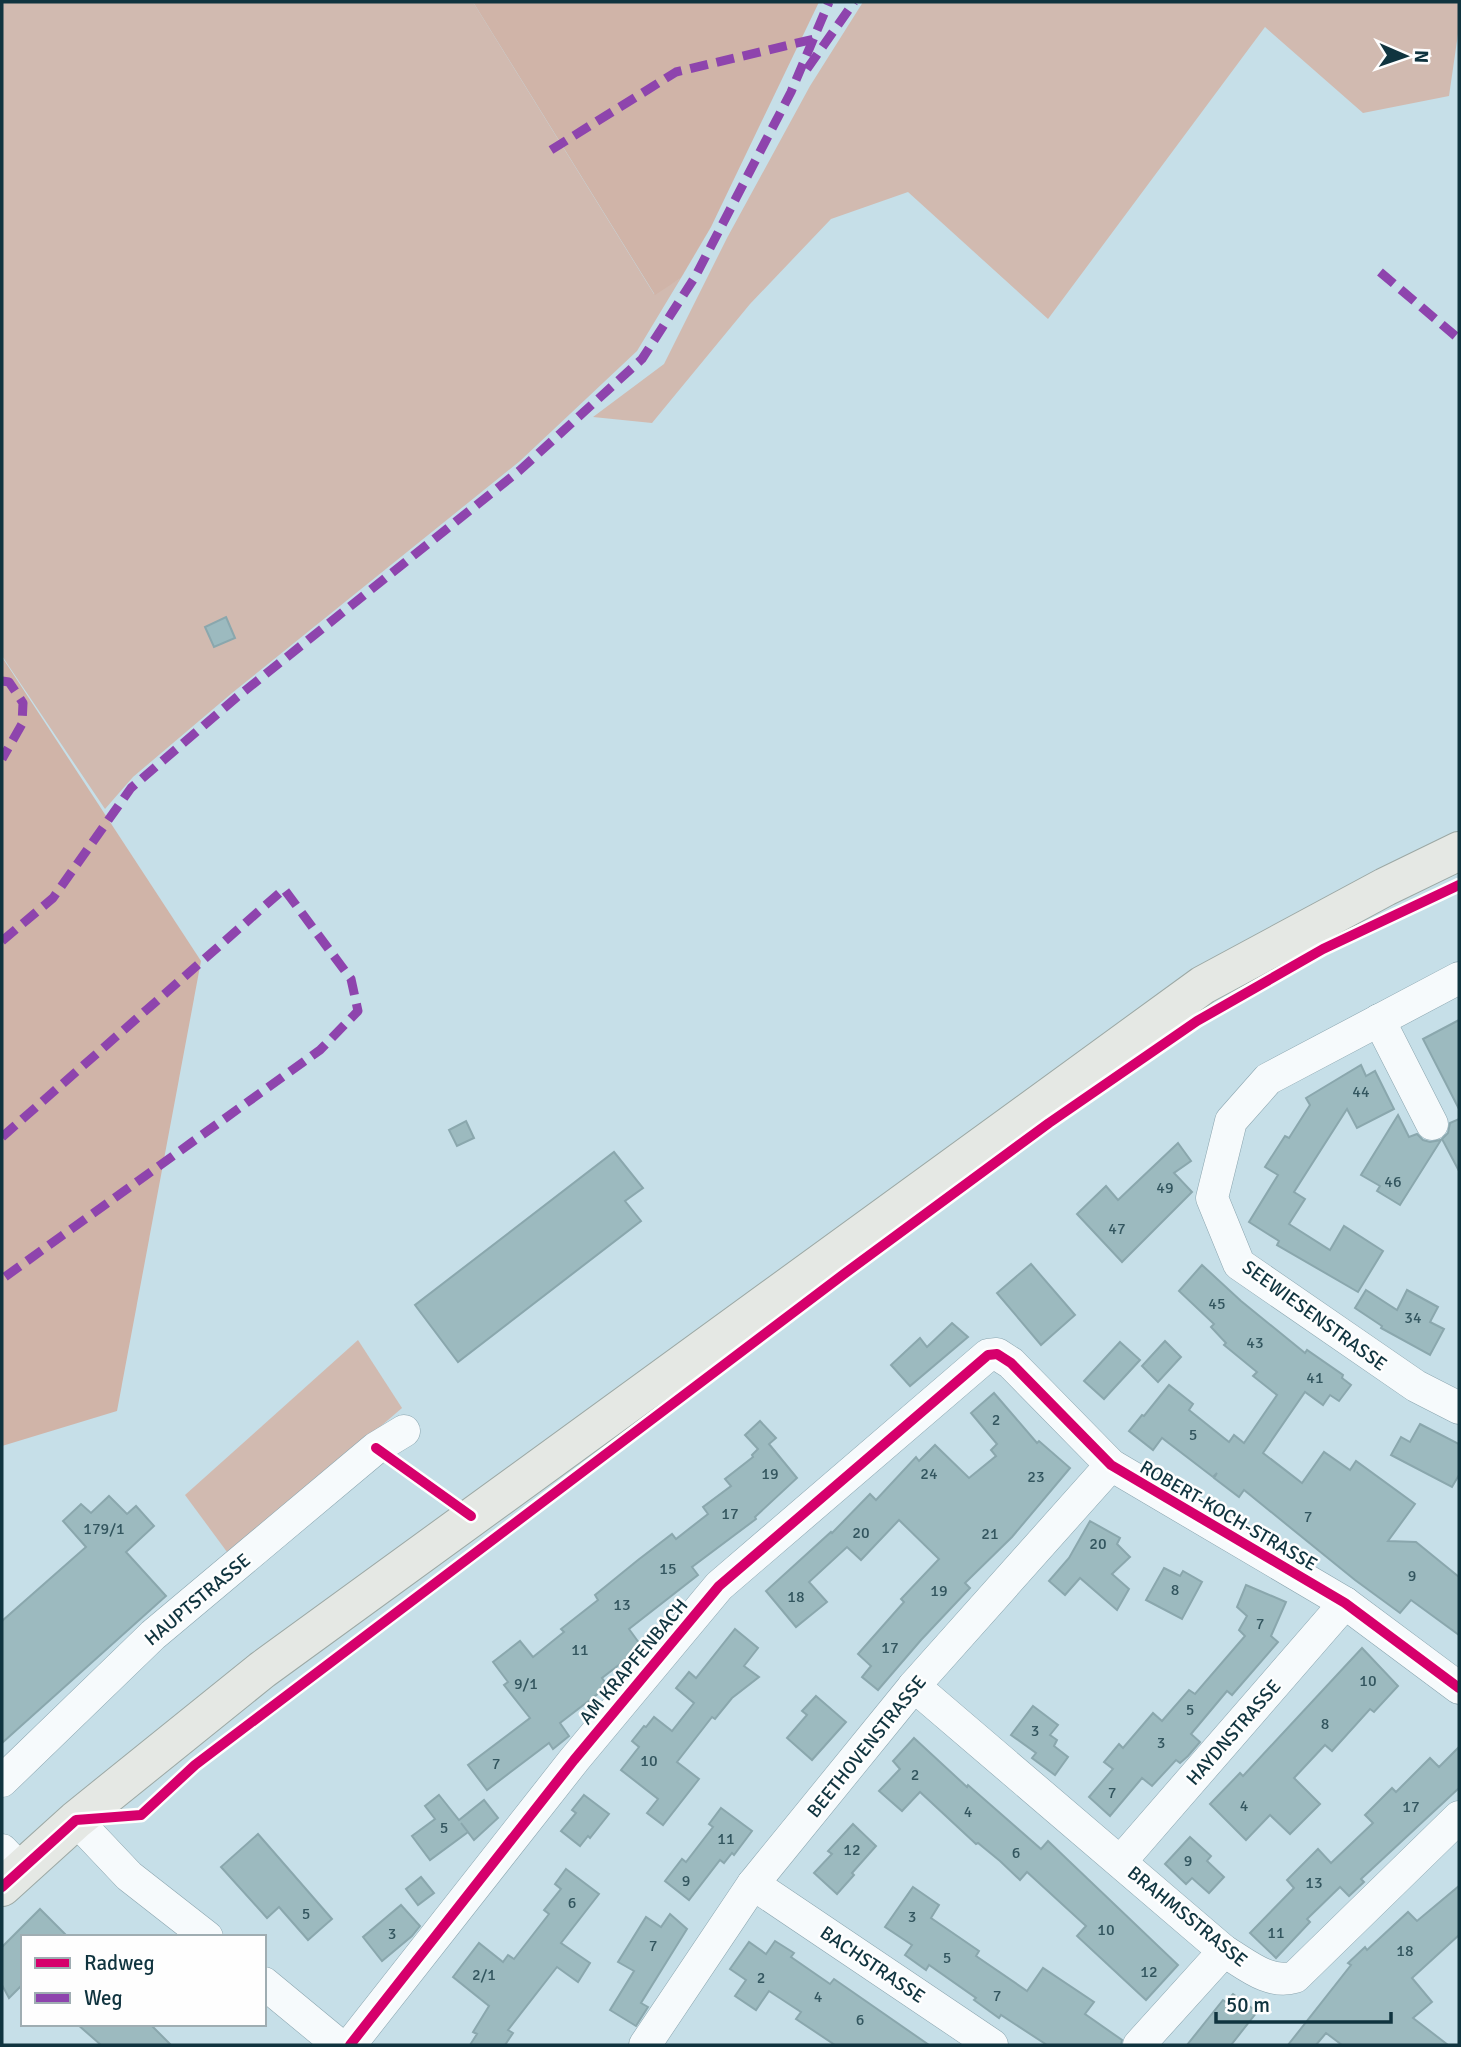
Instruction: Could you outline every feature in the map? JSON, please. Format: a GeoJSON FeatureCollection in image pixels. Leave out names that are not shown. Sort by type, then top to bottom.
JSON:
{"type":"FeatureCollection","features":[{"type":"Feature","properties":{"kind":"main road"},"geometry":{"type":"LineString","coordinates":[[8,1869],[76,1820],[262,1670],[1203,985],[1385,887],[1459,851]]}},
{"type":"Feature","properties":{"kind":"street","name":"SEEWIESENSTRASSE"},"geometry":{"type":"LineString","coordinates":[[1459,978],[1268,1079],[1231,1121],[1212,1198],[1239,1264],[1416,1386],[1459,1408]]}},
{"type":"Feature","properties":{"kind":"street"},"geometry":{"type":"LineString","coordinates":[[1379,1020],[1432,1124]]}},
{"type":"Feature","properties":{"kind":"street","name":"ROBERT-KOCH-STRASSE"},"geometry":{"type":"LineString","coordinates":[[997,1354],[1011,1363],[1111,1465],[1345,1604],[1459,1688]]}},
{"type":"Feature","properties":{"kind":"street","name":"AM KRAPFENBACH"},"geometry":{"type":"LineString","coordinates":[[350,2045],[574,1760],[719,1586],[980,1361],[988,1355],[997,1354]]}},
{"type":"Feature","properties":{"kind":"street","name":"HAUPTSTRASSE"},"geometry":{"type":"LineString","coordinates":[[2,1781],[153,1635],[376,1448],[404,1431]]}},
{"type":"Feature","properties":{"kind":"street","name":"BEETHOVENSTRASSE"},"geometry":{"type":"LineString","coordinates":[[645,2045],[753,1884],[914,1686],[1111,1465]]}},
{"type":"Feature","properties":{"kind":"street","name":"HAYDNSTRASSE"},"geometry":{"type":"LineString","coordinates":[[1121,1861],[1345,1604]]}},
{"type":"Feature","properties":{"kind":"street","name":"BRAHMSSTRASSE"},"geometry":{"type":"LineString","coordinates":[[914,1686],[1224,1951],[1262,1975],[1283,1981],[1295,1977],[1459,1817]]}},
{"type":"Feature","properties":{"kind":"street"},"geometry":{"type":"LineString","coordinates":[[76,1820],[129,1876],[203,1935]]}},
{"type":"Feature","properties":{"kind":"street","name":"BACHSTRASSE"},"geometry":{"type":"LineString","coordinates":[[753,1884],[992,2045]]}},
{"type":"Feature","properties":{"kind":"street"},"geometry":{"type":"LineString","coordinates":[[1139,2045],[1224,1951]]}},
{"type":"Feature","properties":{"kind":"street"},"geometry":{"type":"LineString","coordinates":[[266,1985],[323,2040]]}},
{"type":"Feature","properties":{"kind":"shaded area"},"geometry":{"type":"Polygon","coordinates":[[[2,2],[473,2],[654,294],[681,278],[637,351],[520,461],[232,693],[133,777],[105,809],[2,656],[2,2]]]}},
{"type":"Feature","properties":{"kind":"shaded area"},"geometry":{"type":"Polygon","coordinates":[[[473,2],[819,2],[711,227],[681,278],[655,295],[473,2]]]}},
{"type":"Feature","properties":{"kind":"shaded area"},"geometry":{"type":"Polygon","coordinates":[[[863,2],[1459,2],[1459,27],[1449,96],[1363,113],[1265,27],[1048,319],[908,192],[831,219],[750,304],[652,423],[593,417],[664,364],[727,238],[810,86],[863,2]]]}},
{"type":"Feature","properties":{"kind":"shaded area"},"geometry":{"type":"Polygon","coordinates":[[[2,657],[201,961],[117,1411],[2,1446],[2,657]]]}},
{"type":"Feature","properties":{"kind":"shaded area"},"geometry":{"type":"Polygon","coordinates":[[[358,1340],[402,1408],[230,1556],[185,1495],[358,1340]]]}},
{"type":"Feature","properties":{"kind":"building"},"geometry":{"type":"Polygon","coordinates":[[[226,617],[235,638],[214,647],[205,627],[226,617]]]}},
{"type":"Feature","properties":{"kind":"building"},"geometry":{"type":"Polygon","coordinates":[[[1459,1020],[1459,1109],[1423,1039],[1459,1020]]]}},
{"type":"Feature","properties":{"kind":"building"},"geometry":{"type":"Polygon","coordinates":[[[1361,1065],[1366,1076],[1375,1071],[1394,1109],[1357,1128],[1347,1109],[1294,1192],[1305,1199],[1289,1224],[1330,1250],[1344,1226],[1383,1251],[1358,1292],[1277,1245],[1279,1241],[1249,1222],[1278,1175],[1265,1167],[1285,1136],[1289,1138],[1310,1105],[1306,1098],[1361,1065]]]}},
{"type":"Feature","properties":{"kind":"building"},"geometry":{"type":"Polygon","coordinates":[[[1398,1115],[1409,1137],[1417,1134],[1430,1142],[1441,1140],[1400,1205],[1377,1191],[1380,1186],[1361,1175],[1398,1115]]]}},
{"type":"Feature","properties":{"kind":"building"},"geometry":{"type":"Polygon","coordinates":[[[1459,1119],[1459,1171],[1442,1139],[1448,1133],[1450,1123],[1459,1119]]]}},
{"type":"Feature","properties":{"kind":"building"},"geometry":{"type":"Polygon","coordinates":[[[466,1121],[474,1138],[457,1146],[449,1130],[466,1121]]]}},
{"type":"Feature","properties":{"kind":"building"},"geometry":{"type":"Polygon","coordinates":[[[1178,1143],[1191,1161],[1174,1173],[1192,1192],[1122,1262],[1077,1214],[1106,1186],[1118,1200],[1178,1143]]]}},
{"type":"Feature","properties":{"kind":"building"},"geometry":{"type":"Polygon","coordinates":[[[614,1152],[643,1188],[625,1201],[641,1221],[458,1362],[415,1305],[614,1152]]]}},
{"type":"Feature","properties":{"kind":"building"},"geometry":{"type":"Polygon","coordinates":[[[1031,1264],[1075,1315],[1041,1345],[997,1293],[1031,1264]]]}},
{"type":"Feature","properties":{"kind":"building"},"geometry":{"type":"Polygon","coordinates":[[[1202,1265],[1305,1353],[1307,1350],[1343,1375],[1342,1378],[1351,1385],[1339,1401],[1330,1395],[1323,1405],[1305,1392],[1263,1453],[1302,1483],[1324,1452],[1350,1470],[1356,1461],[1415,1504],[1388,1541],[1416,1542],[1459,1577],[1459,1635],[1411,1600],[1400,1613],[1244,1490],[1239,1497],[1214,1478],[1217,1473],[1213,1477],[1162,1438],[1153,1450],[1129,1431],[1169,1385],[1193,1404],[1189,1410],[1229,1442],[1234,1435],[1244,1443],[1277,1395],[1253,1376],[1257,1372],[1224,1345],[1226,1343],[1211,1327],[1214,1324],[1179,1291],[1202,1265]]]}},
{"type":"Feature","properties":{"kind":"building"},"geometry":{"type":"Polygon","coordinates":[[[1366,1290],[1397,1310],[1407,1290],[1438,1307],[1430,1322],[1444,1329],[1430,1355],[1381,1328],[1382,1326],[1355,1308],[1366,1290]]]}},
{"type":"Feature","properties":{"kind":"building"},"geometry":{"type":"Polygon","coordinates":[[[952,1323],[968,1337],[910,1386],[891,1365],[920,1338],[927,1347],[952,1323]]]}},
{"type":"Feature","properties":{"kind":"building"},"geometry":{"type":"Polygon","coordinates":[[[1165,1341],[1181,1357],[1158,1382],[1142,1366],[1165,1341]]]}},
{"type":"Feature","properties":{"kind":"building"},"geometry":{"type":"Polygon","coordinates":[[[1120,1342],[1140,1360],[1104,1399],[1084,1381],[1120,1342]]]}},
{"type":"Feature","properties":{"kind":"building"},"geometry":{"type":"Polygon","coordinates":[[[994,1393],[1037,1443],[1039,1441],[1070,1468],[1012,1537],[965,1583],[970,1588],[878,1690],[862,1677],[871,1666],[858,1654],[904,1602],[901,1599],[939,1559],[899,1520],[861,1560],[847,1547],[809,1582],[827,1602],[796,1627],[766,1591],[832,1533],[870,1494],[876,1500],[916,1457],[919,1461],[935,1445],[969,1478],[996,1456],[991,1450],[997,1444],[971,1413],[994,1393]]]}},
{"type":"Feature","properties":{"kind":"building"},"geometry":{"type":"Polygon","coordinates":[[[760,1421],[776,1438],[769,1444],[797,1478],[755,1517],[756,1519],[692,1567],[698,1575],[629,1629],[642,1647],[602,1678],[608,1686],[560,1723],[569,1736],[553,1749],[549,1743],[487,1790],[468,1765],[530,1718],[504,1685],[508,1682],[493,1662],[520,1641],[533,1657],[564,1632],[561,1629],[598,1600],[595,1595],[672,1534],[676,1539],[708,1514],[703,1507],[731,1486],[725,1479],[753,1457],[758,1449],[745,1435],[760,1421]]]}},
{"type":"Feature","properties":{"kind":"building"},"geometry":{"type":"Polygon","coordinates":[[[1420,1424],[1459,1444],[1459,1475],[1452,1487],[1391,1455],[1401,1437],[1410,1442],[1420,1424]]]}},
{"type":"Feature","properties":{"kind":"building"},"geometry":{"type":"Polygon","coordinates":[[[109,1496],[127,1514],[136,1506],[154,1526],[126,1552],[166,1596],[2,1743],[2,1621],[86,1547],[63,1521],[81,1504],[91,1513],[109,1496]]]}},
{"type":"Feature","properties":{"kind":"building"},"geometry":{"type":"Polygon","coordinates":[[[1090,1521],[1120,1538],[1117,1544],[1130,1557],[1112,1574],[1129,1589],[1117,1610],[1080,1578],[1065,1595],[1049,1581],[1069,1558],[1090,1521]]]}},
{"type":"Feature","properties":{"kind":"building"},"geometry":{"type":"Polygon","coordinates":[[[1164,1568],[1180,1576],[1183,1571],[1202,1582],[1182,1619],[1146,1600],[1164,1568]]]}},
{"type":"Feature","properties":{"kind":"building"},"geometry":{"type":"Polygon","coordinates":[[[1246,1585],[1286,1602],[1271,1636],[1278,1642],[1232,1695],[1227,1691],[1191,1734],[1200,1742],[1188,1756],[1180,1763],[1176,1760],[1152,1786],[1142,1778],[1110,1816],[1089,1797],[1113,1769],[1104,1762],[1119,1744],[1123,1748],[1153,1713],[1162,1721],[1189,1690],[1195,1694],[1245,1636],[1239,1630],[1247,1616],[1237,1607],[1246,1585]]]}},
{"type":"Feature","properties":{"kind":"building"},"geometry":{"type":"Polygon","coordinates":[[[735,1629],[758,1648],[744,1666],[759,1677],[732,1698],[715,1719],[712,1717],[677,1762],[699,1779],[663,1825],[647,1813],[658,1799],[621,1770],[639,1747],[632,1741],[654,1717],[672,1731],[694,1703],[676,1688],[689,1672],[696,1678],[735,1629]]]}},
{"type":"Feature","properties":{"kind":"building"},"geometry":{"type":"Polygon","coordinates":[[[1362,1648],[1398,1686],[1374,1712],[1370,1709],[1332,1751],[1325,1745],[1294,1778],[1320,1804],[1290,1834],[1270,1815],[1246,1840],[1210,1804],[1240,1773],[1243,1776],[1362,1648]]]}},
{"type":"Feature","properties":{"kind":"building"},"geometry":{"type":"Polygon","coordinates":[[[816,1696],[846,1722],[812,1760],[787,1738],[807,1715],[802,1711],[816,1696]]]}},
{"type":"Feature","properties":{"kind":"building"},"geometry":{"type":"Polygon","coordinates":[[[1033,1706],[1058,1725],[1050,1735],[1057,1740],[1054,1746],[1068,1757],[1055,1775],[1032,1758],[1036,1753],[1011,1735],[1033,1706]]]}},
{"type":"Feature","properties":{"kind":"building"},"geometry":{"type":"Polygon","coordinates":[[[914,1738],[1041,1849],[1048,1841],[1178,1965],[1146,2000],[1077,1936],[1086,1926],[1027,1872],[1020,1880],[920,1792],[902,1811],[879,1791],[900,1769],[893,1761],[914,1738]]]}},
{"type":"Feature","properties":{"kind":"building"},"geometry":{"type":"Polygon","coordinates":[[[1459,1747],[1459,1788],[1361,1879],[1364,1882],[1349,1896],[1340,1887],[1307,1919],[1310,1922],[1276,1958],[1250,1933],[1294,1888],[1287,1880],[1318,1849],[1331,1863],[1373,1823],[1365,1815],[1392,1788],[1396,1792],[1430,1758],[1439,1767],[1459,1747]]]}},
{"type":"Feature","properties":{"kind":"building"},"geometry":{"type":"Polygon","coordinates":[[[439,1795],[459,1820],[484,1800],[498,1818],[474,1840],[468,1832],[430,1860],[412,1836],[435,1819],[425,1806],[439,1795]]]}},
{"type":"Feature","properties":{"kind":"building"},"geometry":{"type":"Polygon","coordinates":[[[584,1795],[609,1814],[580,1846],[561,1831],[576,1813],[572,1810],[584,1795]]]}},
{"type":"Feature","properties":{"kind":"building"},"geometry":{"type":"Polygon","coordinates":[[[721,1808],[752,1831],[734,1855],[732,1853],[724,1863],[720,1860],[689,1900],[665,1881],[682,1859],[686,1862],[713,1827],[709,1824],[721,1808]]]}},
{"type":"Feature","properties":{"kind":"building"},"geometry":{"type":"Polygon","coordinates":[[[853,1824],[876,1846],[837,1894],[814,1873],[832,1854],[828,1851],[853,1824]]]}},
{"type":"Feature","properties":{"kind":"building"},"geometry":{"type":"Polygon","coordinates":[[[258,1834],[332,1919],[308,1940],[279,1907],[267,1918],[221,1867],[258,1834]]]}},
{"type":"Feature","properties":{"kind":"building"},"geometry":{"type":"Polygon","coordinates":[[[1190,1837],[1211,1856],[1207,1861],[1224,1877],[1209,1893],[1192,1878],[1186,1884],[1165,1864],[1190,1837]]]}},
{"type":"Feature","properties":{"kind":"building"},"geometry":{"type":"Polygon","coordinates":[[[566,1869],[599,1894],[561,1943],[590,1963],[578,1982],[557,1967],[508,2030],[513,2033],[505,2045],[470,2045],[477,2034],[473,2032],[489,2006],[453,1977],[479,1943],[503,1962],[508,1955],[514,1959],[549,1914],[544,1910],[561,1889],[555,1884],[566,1869]]]}},
{"type":"Feature","properties":{"kind":"building"},"geometry":{"type":"Polygon","coordinates":[[[421,1877],[434,1893],[418,1905],[406,1889],[421,1877]]]}},
{"type":"Feature","properties":{"kind":"building"},"geometry":{"type":"Polygon","coordinates":[[[1459,1886],[1459,1935],[1412,1978],[1432,2002],[1413,2018],[1448,2045],[1342,2045],[1326,2033],[1316,2045],[1288,2045],[1351,1965],[1348,1963],[1365,1947],[1367,1950],[1408,1912],[1417,1921],[1459,1886]]]}},
{"type":"Feature","properties":{"kind":"building"},"geometry":{"type":"Polygon","coordinates":[[[913,1887],[939,1905],[931,1918],[979,1951],[976,1956],[1027,1991],[1043,1968],[1094,2002],[1085,2014],[1122,2040],[1121,2045],[1047,2045],[1001,2015],[999,2018],[929,1965],[926,1970],[905,1955],[912,1945],[885,1927],[913,1887]]]}},
{"type":"Feature","properties":{"kind":"building"},"geometry":{"type":"Polygon","coordinates":[[[401,1905],[420,1926],[382,1961],[363,1937],[401,1905]]]}},
{"type":"Feature","properties":{"kind":"building"},"geometry":{"type":"Polygon","coordinates":[[[40,1909],[66,1935],[21,1935],[21,1986],[9,1998],[2,1985],[2,1947],[40,1909]]]}},
{"type":"Feature","properties":{"kind":"building"},"geometry":{"type":"Polygon","coordinates":[[[670,1914],[687,1929],[641,2003],[648,2007],[636,2026],[610,2010],[634,1971],[618,1962],[646,1917],[661,1927],[670,1914]]]}},
{"type":"Feature","properties":{"kind":"building"},"geometry":{"type":"Polygon","coordinates":[[[775,1941],[794,1953],[791,1957],[830,1984],[834,1979],[929,2045],[835,2045],[796,2019],[801,2012],[769,1991],[756,2010],[735,1996],[746,1980],[730,1969],[749,1942],[766,1954],[775,1941]]]}},
{"type":"Feature","properties":{"kind":"building"},"geometry":{"type":"Polygon","coordinates":[[[1233,1994],[1257,2012],[1231,2045],[1187,2045],[1223,2000],[1226,2002],[1233,1994]]]}},
{"type":"Feature","properties":{"kind":"building"},"geometry":{"type":"Polygon","coordinates":[[[79,2026],[152,2026],[171,2045],[101,2045],[79,2026]]]}},
{"type":"Feature","properties":{"kind":"marked path"},"geometry":{"type":"LineString","coordinates":[[2,941],[53,898],[131,788],[237,697],[519,471],[642,359],[695,277],[791,92],[829,2]]}},
{"type":"Feature","properties":{"kind":"marked path"},"geometry":{"type":"LineString","coordinates":[[807,69],[854,2]]}},
{"type":"Feature","properties":{"kind":"marked path"},"geometry":{"type":"LineString","coordinates":[[551,150],[676,72],[814,39]]}},
{"type":"Feature","properties":{"kind":"marked path"},"geometry":{"type":"LineString","coordinates":[[1380,272],[1459,339]]}},
{"type":"Feature","properties":{"kind":"marked path"},"geometry":{"type":"LineString","coordinates":[[2,681],[9,682],[23,703],[22,724],[2,759]]}},
{"type":"Feature","properties":{"kind":"marked path"},"geometry":{"type":"LineString","coordinates":[[2,1137],[284,889],[351,979],[358,1011],[320,1050],[2,1279]]}},
{"type":"Feature","properties":{"kind":"cycle path"},"geometry":{"type":"LineString","coordinates":[[2,1887],[76,1820],[141,1815],[195,1765],[844,1274],[1049,1123],[1197,1021],[1323,949],[1459,885]]}},
{"type":"Feature","properties":{"kind":"cycle path"},"geometry":{"type":"LineString","coordinates":[[350,2045],[574,1760],[719,1586],[988,1355],[997,1354],[1011,1363],[1111,1465],[1345,1603],[1459,1688]]}},
{"type":"Feature","properties":{"kind":"cycle path"},"geometry":{"type":"LineString","coordinates":[[376,1448],[471,1516]]}}]}
